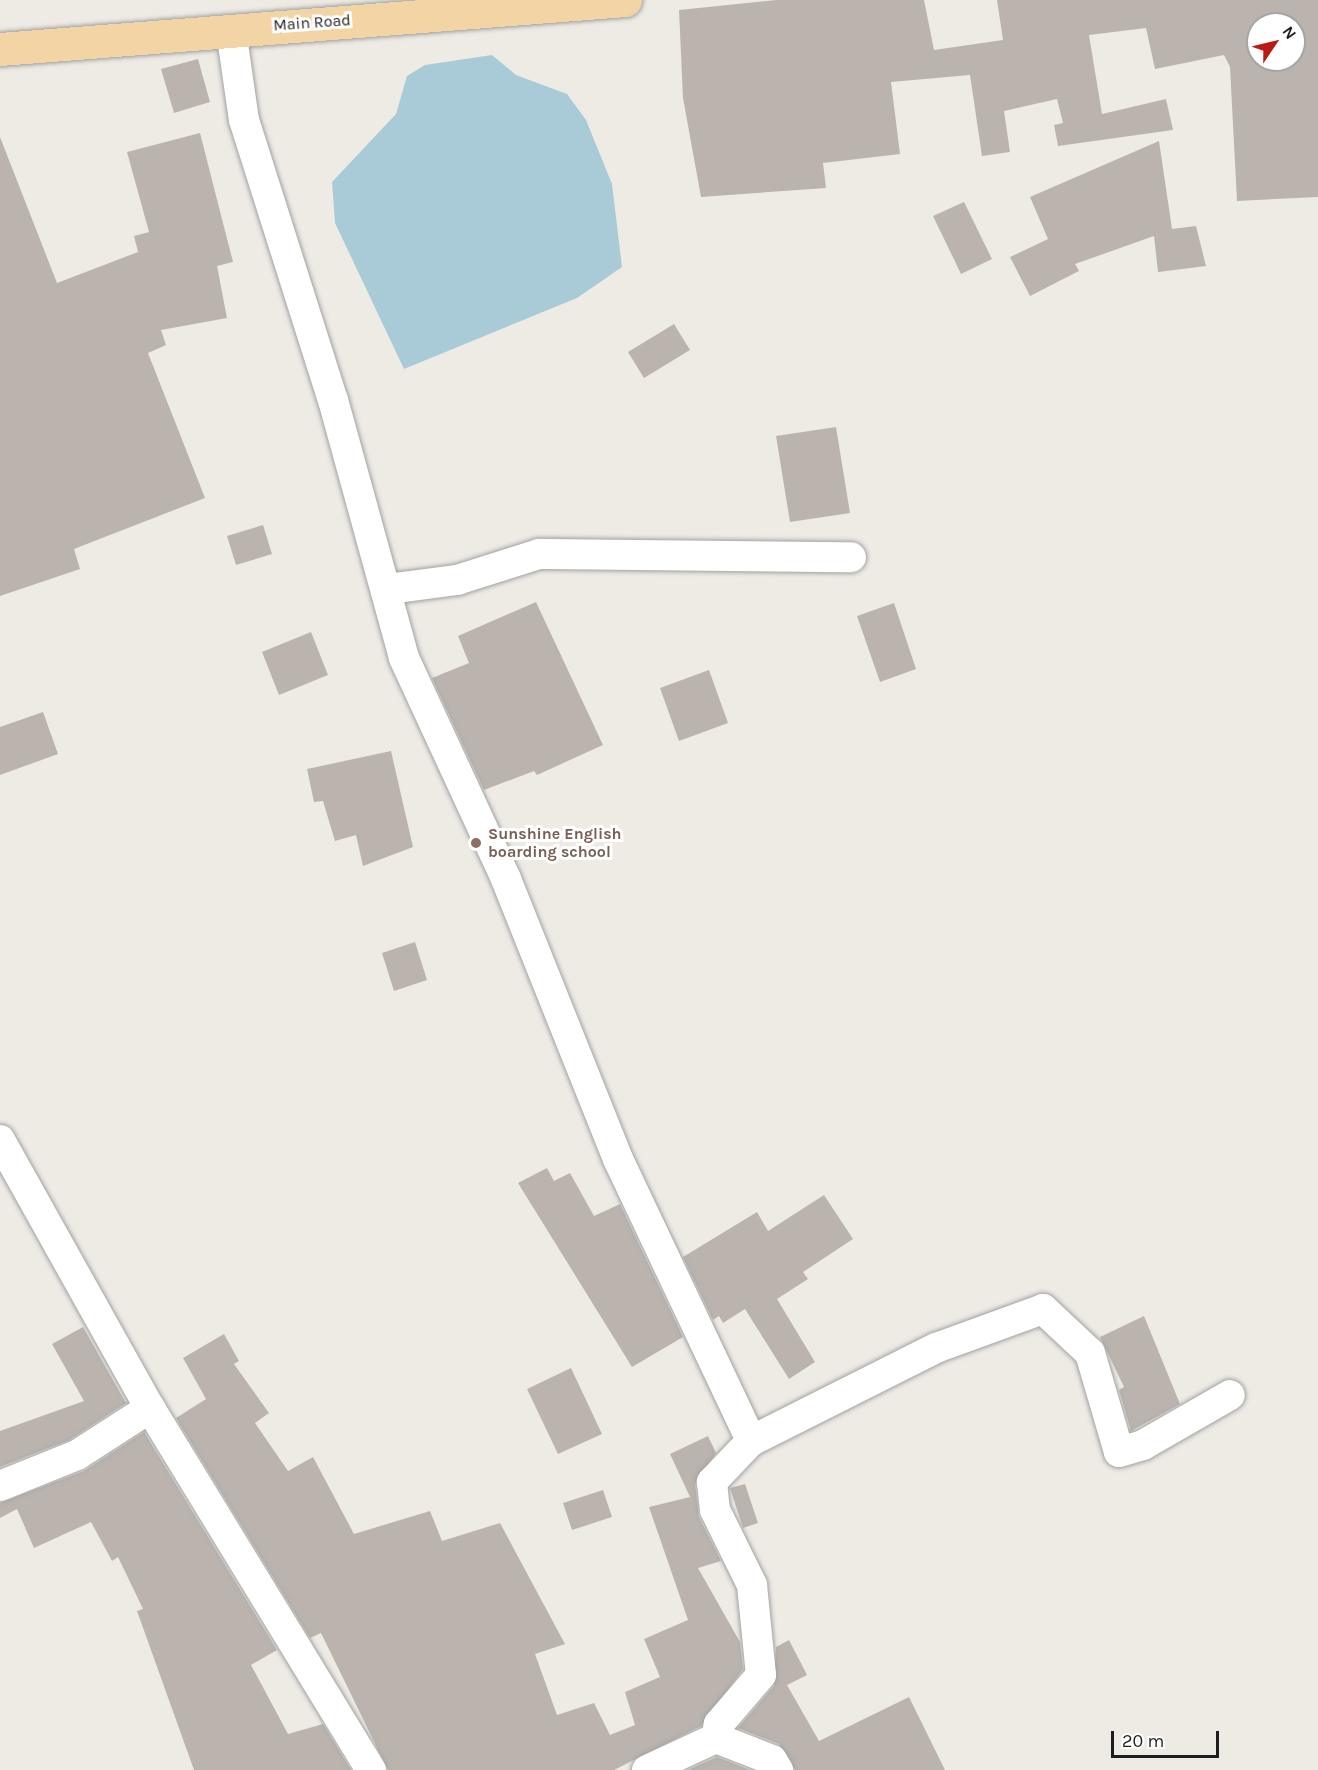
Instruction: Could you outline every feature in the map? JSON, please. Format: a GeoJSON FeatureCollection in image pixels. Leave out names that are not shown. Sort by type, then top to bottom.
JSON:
{"type":"FeatureCollection","features":[{"type":"Feature","properties":{"kind":"main road","name":"Main Road"},"geometry":{"type":"LineString","coordinates":[[0,50],[625,0]]}},
{"type":"Feature","properties":{"kind":"street"},"geometry":{"type":"LineString","coordinates":[[231,30],[244,120],[388,589],[404,658],[506,879],[618,1159],[751,1441]]}},
{"type":"Feature","properties":{"kind":"street"},"geometry":{"type":"LineString","coordinates":[[388,589],[457,580],[539,554],[851,557]]}},
{"type":"Feature","properties":{"kind":"street"},"geometry":{"type":"LineString","coordinates":[[0,1140],[150,1408],[371,1770]]}},
{"type":"Feature","properties":{"kind":"street"},"geometry":{"type":"LineString","coordinates":[[716,1738],[719,1724],[761,1675],[752,1585],[715,1510],[712,1482],[751,1441],[936,1348],[1043,1309],[1090,1353],[1119,1452],[1143,1445],[1230,1395]]}},
{"type":"Feature","properties":{"kind":"street"},"geometry":{"type":"LineString","coordinates":[[0,1486],[77,1455],[150,1408]]}},
{"type":"Feature","properties":{"kind":"street"},"geometry":{"type":"LineString","coordinates":[[647,1770],[716,1738],[772,1760],[778,1770]]}},
{"type":"Feature","properties":{"kind":"water"},"geometry":{"type":"Polygon","coordinates":[[[492,55],[516,75],[567,94],[586,120],[612,184],[622,267],[577,298],[404,369],[335,223],[332,182],[396,114],[407,76],[425,65],[492,55]]]}},
{"type":"Feature","properties":{"kind":"building"},"geometry":{"type":"Polygon","coordinates":[[[776,0],[924,0],[934,50],[1003,40],[997,0],[1318,0],[1318,197],[1237,201],[1230,67],[1224,55],[1155,69],[1146,28],[1089,35],[1102,114],[1166,99],[1173,130],[1058,146],[1054,125],[1063,123],[1057,99],[1004,111],[1010,152],[982,156],[970,75],[891,82],[900,154],[823,163],[826,188],[701,197],[683,98],[679,10],[776,0]]]}},
{"type":"Feature","properties":{"kind":"building"},"geometry":{"type":"Polygon","coordinates":[[[198,59],[210,102],[174,113],[161,69],[198,59]]]}},
{"type":"Feature","properties":{"kind":"building"},"geometry":{"type":"Polygon","coordinates":[[[200,133],[233,262],[217,266],[227,318],[161,330],[166,345],[148,353],[205,498],[74,549],[80,569],[0,596],[0,137],[57,283],[138,252],[134,236],[149,232],[127,152],[200,133]]]}},
{"type":"Feature","properties":{"kind":"building"},"geometry":{"type":"Polygon","coordinates":[[[1159,141],[1172,229],[1196,226],[1206,266],[1158,272],[1154,236],[1075,264],[1079,271],[1030,296],[1010,257],[1048,239],[1030,197],[1159,141]]]}},
{"type":"Feature","properties":{"kind":"building"},"geometry":{"type":"Polygon","coordinates":[[[964,202],[992,259],[961,274],[933,216],[964,202]]]}},
{"type":"Feature","properties":{"kind":"building"},"geometry":{"type":"Polygon","coordinates":[[[674,324],[690,350],[644,378],[628,352],[674,324]]]}},
{"type":"Feature","properties":{"kind":"building"},"geometry":{"type":"Polygon","coordinates":[[[836,427],[850,513],[790,522],[776,436],[836,427]]]}},
{"type":"Feature","properties":{"kind":"building"},"geometry":{"type":"Polygon","coordinates":[[[263,525],[272,554],[236,565],[227,536],[263,525]]]}},
{"type":"Feature","properties":{"kind":"building"},"geometry":{"type":"Polygon","coordinates":[[[536,602],[603,745],[537,775],[534,771],[484,790],[432,678],[469,663],[458,636],[536,602]]]}},
{"type":"Feature","properties":{"kind":"building"},"geometry":{"type":"Polygon","coordinates":[[[894,603],[916,669],[880,682],[857,616],[894,603]]]}},
{"type":"Feature","properties":{"kind":"building"},"geometry":{"type":"Polygon","coordinates":[[[311,632],[328,675],[279,695],[262,652],[311,632]]]}},
{"type":"Feature","properties":{"kind":"building"},"geometry":{"type":"Polygon","coordinates":[[[709,670],[728,723],[679,741],[660,688],[709,670]]]}},
{"type":"Feature","properties":{"kind":"building"},"geometry":{"type":"Polygon","coordinates":[[[43,712],[58,754],[0,775],[0,727],[43,712]]]}},
{"type":"Feature","properties":{"kind":"building"},"geometry":{"type":"Polygon","coordinates":[[[391,751],[413,847],[363,866],[356,835],[335,841],[323,801],[314,802],[307,769],[391,751]]]}},
{"type":"Feature","properties":{"kind":"building"},"geometry":{"type":"Polygon","coordinates":[[[415,942],[427,980],[394,991],[382,953],[415,942]]]}},
{"type":"Feature","properties":{"kind":"building"},"geometry":{"type":"Polygon","coordinates":[[[547,1168],[554,1181],[570,1173],[594,1216],[620,1204],[683,1337],[632,1367],[518,1183],[547,1168]]]}},
{"type":"Feature","properties":{"kind":"building"},"geometry":{"type":"Polygon","coordinates":[[[824,1195],[853,1239],[803,1272],[808,1279],[777,1299],[815,1362],[789,1379],[745,1309],[723,1323],[719,1316],[713,1320],[683,1257],[757,1212],[768,1231],[824,1195]]]}},
{"type":"Feature","properties":{"kind":"building"},"geometry":{"type":"Polygon","coordinates":[[[1144,1316],[1180,1404],[1131,1431],[1119,1390],[1124,1387],[1100,1337],[1144,1316]]]}},
{"type":"Feature","properties":{"kind":"building"},"geometry":{"type":"Polygon","coordinates":[[[83,1327],[126,1403],[69,1440],[0,1467],[0,1431],[84,1401],[52,1344],[83,1327]]]}},
{"type":"Feature","properties":{"kind":"building"},"geometry":{"type":"Polygon","coordinates":[[[224,1334],[239,1361],[234,1364],[269,1413],[255,1423],[288,1471],[313,1457],[354,1534],[430,1511],[442,1541],[500,1523],[565,1644],[535,1654],[557,1715],[594,1703],[610,1735],[635,1725],[625,1692],[660,1677],[644,1639],[688,1620],[649,1507],[690,1497],[670,1454],[708,1436],[716,1453],[695,1484],[699,1517],[721,1561],[698,1568],[740,1642],[743,1669],[701,1726],[614,1770],[388,1770],[321,1633],[310,1638],[176,1418],[206,1399],[183,1358],[224,1334]]]}},
{"type":"Feature","properties":{"kind":"building"},"geometry":{"type":"Polygon","coordinates":[[[571,1368],[602,1434],[558,1454],[527,1389],[571,1368]]]}},
{"type":"Feature","properties":{"kind":"building"},"geometry":{"type":"Polygon","coordinates":[[[144,1432],[277,1650],[251,1665],[288,1734],[323,1724],[351,1770],[194,1770],[137,1611],[143,1609],[118,1557],[112,1561],[91,1522],[34,1548],[17,1509],[0,1518],[0,1503],[84,1471],[144,1432]]]}},
{"type":"Feature","properties":{"kind":"building"},"geometry":{"type":"Polygon","coordinates":[[[745,1484],[758,1523],[743,1528],[730,1488],[745,1484]]]}},
{"type":"Feature","properties":{"kind":"building"},"geometry":{"type":"Polygon","coordinates":[[[603,1490],[612,1517],[572,1530],[563,1503],[603,1490]]]}},
{"type":"Feature","properties":{"kind":"building"},"geometry":{"type":"Polygon","coordinates":[[[789,1640],[807,1675],[787,1685],[819,1741],[909,1697],[945,1770],[795,1770],[779,1744],[738,1728],[774,1686],[776,1647],[789,1640]]]}},
{"type":"Feature","properties":{"kind":"building"},"geometry":{"type":"Polygon","coordinates":[[[717,1757],[750,1770],[688,1770],[717,1757]]]}},
{"type":"Feature","properties":{"kind":"place","name":"Sunshine English boarding school"},"geometry":{"type":"Point","coordinates":[476,843]}}]}
